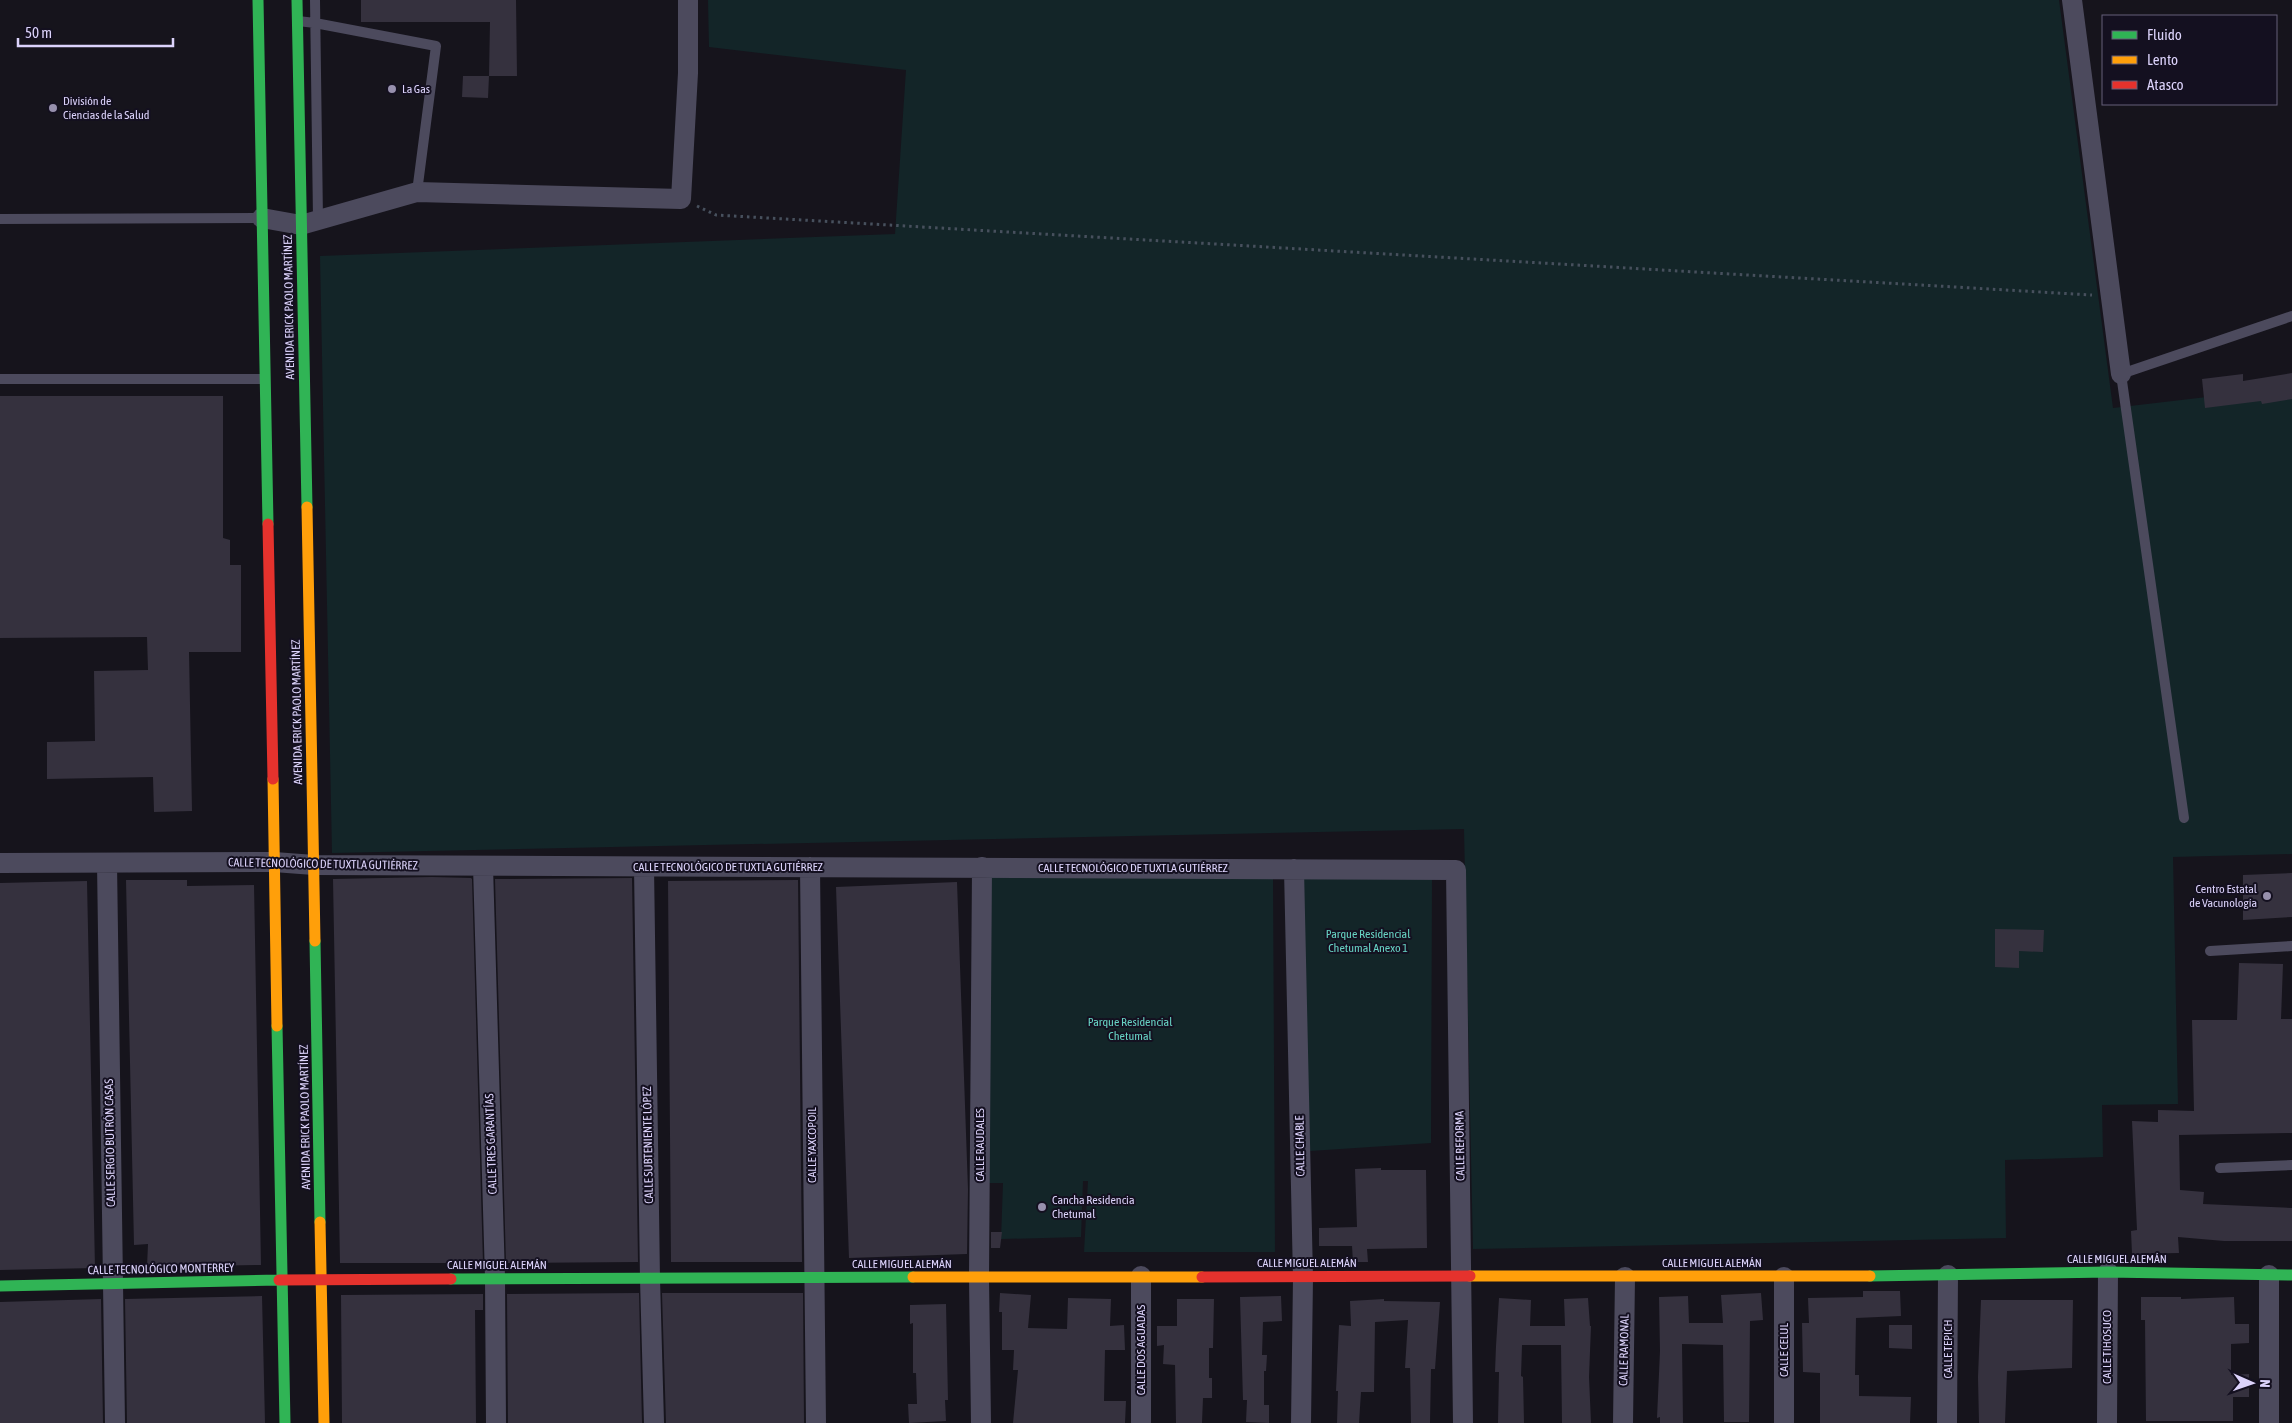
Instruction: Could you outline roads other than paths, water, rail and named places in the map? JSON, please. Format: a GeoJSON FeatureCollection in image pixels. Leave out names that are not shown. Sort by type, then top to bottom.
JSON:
{"type":"FeatureCollection","features":[{"type":"Feature","properties":{"kind":"main road","name":"AVENIDA ERICK PAOLO MARTÍNEZ"},"geometry":{"type":"LineString","coordinates":[[258,0],[285,1423]]}},
{"type":"Feature","properties":{"kind":"main road","name":"AVENIDA ERICK PAOLO MARTÍNEZ"},"geometry":{"type":"LineString","coordinates":[[297,0],[310,222],[314,865],[324,1423]]}},
{"type":"Feature","properties":{"kind":"main road","name":"CALLE MIGUEL ALEMÁN"},"geometry":{"type":"LineString","coordinates":[[322,1279],[1141,1276],[1303,1278],[1462,1276],[1784,1277],[2108,1272],[2292,1275]]}},
{"type":"Feature","properties":{"kind":"main road","name":"CALLE TECNOLÓGICO MONTERREY"},"geometry":{"type":"LineString","coordinates":[[0,1286],[322,1279]]}},
{"type":"Feature","properties":{"kind":"street"},"geometry":{"type":"LineString","coordinates":[[262,218],[310,222],[417,192],[681,199],[688,73],[688,0]]}},
{"type":"Feature","properties":{"kind":"street"},"geometry":{"type":"LineString","coordinates":[[2072,0],[2121,374]]}},
{"type":"Feature","properties":{"kind":"street","name":"CALLE TECNOLÓGICO DE TUXTLA GUTIÉRREZ"},"geometry":{"type":"LineString","coordinates":[[0,863],[274,862],[314,865],[1456,870]]}},
{"type":"Feature","properties":{"kind":"street","name":"CALLE SERGIO BUTRÓN CASAS"},"geometry":{"type":"LineString","coordinates":[[106,863],[115,1423]]}},
{"type":"Feature","properties":{"kind":"street","name":"CALLE TRES GARANTÍAS"},"geometry":{"type":"LineString","coordinates":[[483,866],[495,1278],[496,1423]]}},
{"type":"Feature","properties":{"kind":"street","name":"CALLE SUBTENIENTE LÓPEZ"},"geometry":{"type":"LineString","coordinates":[[644,867],[654,1423]]}},
{"type":"Feature","properties":{"kind":"street","name":"CALLE YAXCOPOIL"},"geometry":{"type":"LineString","coordinates":[[810,867],[816,1423]]}},
{"type":"Feature","properties":{"kind":"street","name":"CALLE RAUDALES"},"geometry":{"type":"LineString","coordinates":[[981,1423],[979,1278],[982,867]]}},
{"type":"Feature","properties":{"kind":"street","name":"CALLE CHABLE"},"geometry":{"type":"LineString","coordinates":[[1294,869],[1303,1278],[1302,1423]]}},
{"type":"Feature","properties":{"kind":"street","name":"CALLE REFORMA"},"geometry":{"type":"LineString","coordinates":[[1456,870],[1463,1423]]}},
{"type":"Feature","properties":{"kind":"street","name":"CALLE TIHOSUCO"},"geometry":{"type":"LineString","coordinates":[[2107,1423],[2108,1272]]}},
{"type":"Feature","properties":{"kind":"street","name":"CALLE TEPICH"},"geometry":{"type":"LineString","coordinates":[[1947,1423],[1948,1275]]}},
{"type":"Feature","properties":{"kind":"street"},"geometry":{"type":"LineString","coordinates":[[2269,1275],[2269,1423]]}},
{"type":"Feature","properties":{"kind":"street","name":"CALLE DOS AGUADAS"},"geometry":{"type":"LineString","coordinates":[[1141,1276],[1142,1423]]}},
{"type":"Feature","properties":{"kind":"street","name":"CALLE RAMONAL"},"geometry":{"type":"LineString","coordinates":[[1623,1423],[1625,1277]]}},
{"type":"Feature","properties":{"kind":"street","name":"CALLE CELUL"},"geometry":{"type":"LineString","coordinates":[[1784,1277],[1784,1423]]}},
{"type":"Feature","properties":{"kind":"lane"},"geometry":{"type":"LineString","coordinates":[[310,222],[315,0]]}},
{"type":"Feature","properties":{"kind":"lane"},"geometry":{"type":"LineString","coordinates":[[297,21],[436,46],[417,192]]}},
{"type":"Feature","properties":{"kind":"lane"},"geometry":{"type":"LineString","coordinates":[[0,219],[262,218]]}},
{"type":"Feature","properties":{"kind":"lane"},"geometry":{"type":"LineString","coordinates":[[2184,818],[2121,374],[2292,316]]}},
{"type":"Feature","properties":{"kind":"lane"},"geometry":{"type":"LineString","coordinates":[[0,379],[265,379]]}},
{"type":"Feature","properties":{"kind":"lane"},"geometry":{"type":"LineString","coordinates":[[2210,950],[2292,946]]}},
{"type":"Feature","properties":{"kind":"lane"},"geometry":{"type":"LineString","coordinates":[[2220,1168],[2292,1165]]}},
{"type":"Feature","properties":{"kind":"place","name":"La Gas"},"geometry":{"type":"Point","coordinates":[392,89]}},
{"type":"Feature","properties":{"kind":"place","name":"División de Ciencias de la Salud"},"geometry":{"type":"Point","coordinates":[53,108]}},
{"type":"Feature","properties":{"kind":"place","name":"Centro Estatal de Vacunología"},"geometry":{"type":"Point","coordinates":[2267,896]}},
{"type":"Feature","properties":{"kind":"place","name":"Cancha Residencia Chetumal"},"geometry":{"type":"Point","coordinates":[1042,1207]}},
{"type":"Feature","properties":{"kind":"park label","name":"Parque Residencial Chetumal Anexo 1"},"geometry":{"type":"Point","coordinates":[1368,941]}},
{"type":"Feature","properties":{"kind":"park label","name":"Parque Residencial Chetumal"},"geometry":{"type":"Point","coordinates":[1130,1029]}}]}
